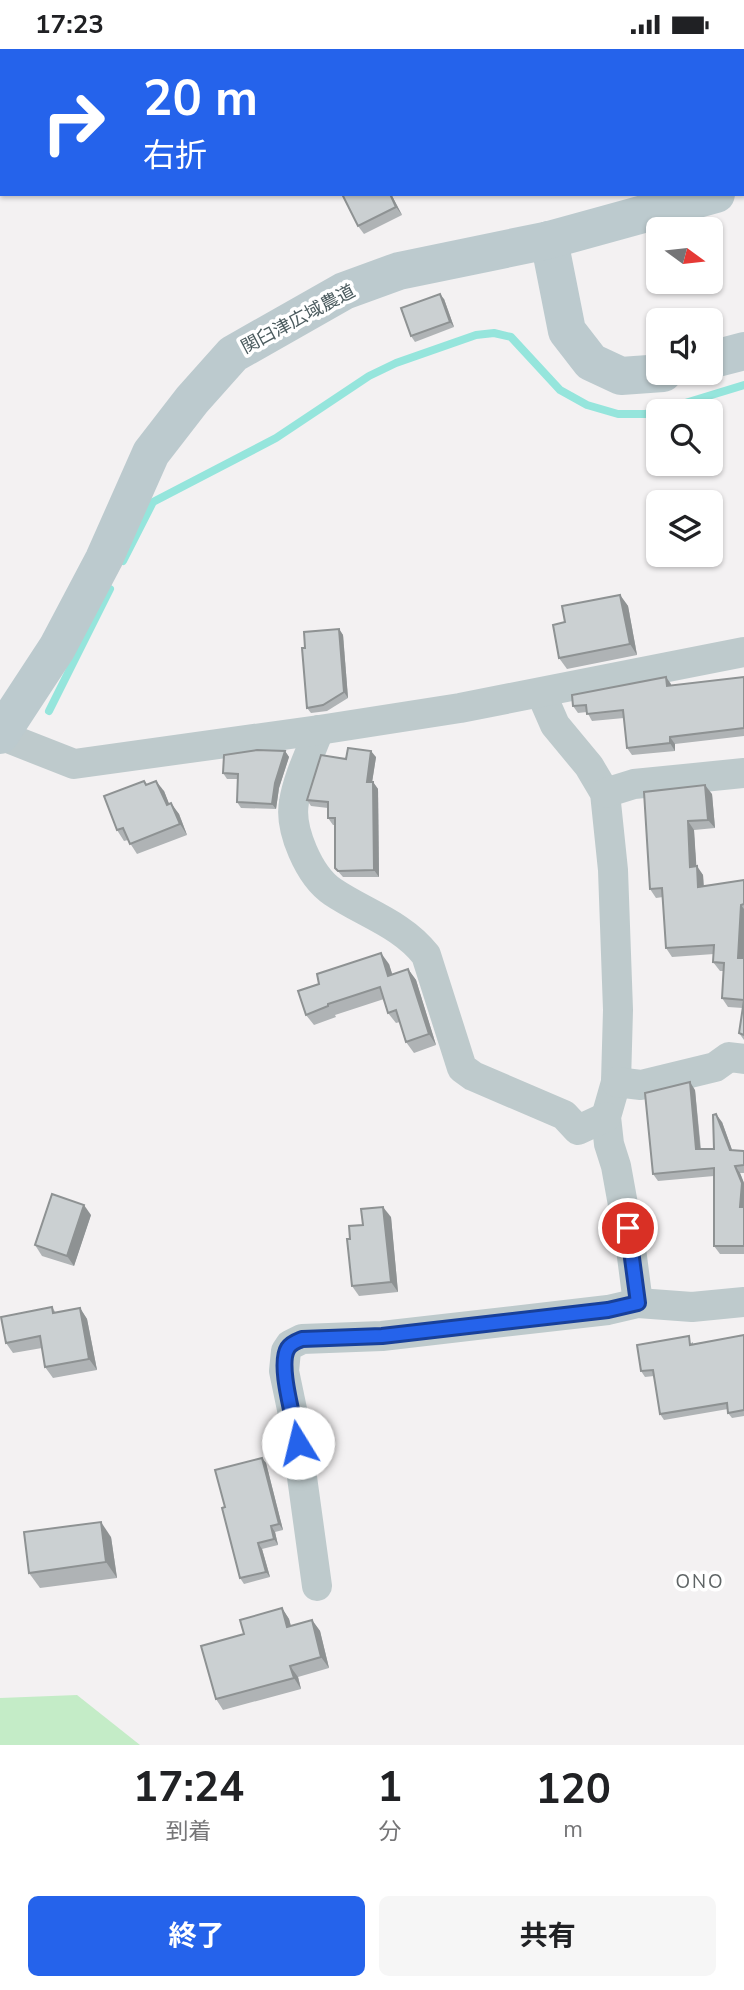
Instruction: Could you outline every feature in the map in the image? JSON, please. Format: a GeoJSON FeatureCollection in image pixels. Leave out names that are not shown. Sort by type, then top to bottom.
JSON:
{"type":"FeatureCollection","features":[{"type":"Feature","properties":{"kind":"street","name":"関臼津広域農道"},"geometry":{"type":"LineString","coordinates":[[0,735],[69,626],[104,559],[151,453],[192,400],[233,354],[281,325],[355,287],[399,271],[549,240],[709,196]]}},
{"type":"Feature","properties":{"kind":"street"},"geometry":{"type":"LineString","coordinates":[[549,240],[567,331],[591,362],[621,376],[646,374]]}},
{"type":"Feature","properties":{"kind":"street"},"geometry":{"type":"LineString","coordinates":[[723,357],[744,351]]}},
{"type":"Feature","properties":{"kind":"street"},"geometry":{"type":"LineString","coordinates":[[0,735],[74,764],[319,730],[541,693],[744,652]]}},
{"type":"Feature","properties":{"kind":"street"},"geometry":{"type":"LineString","coordinates":[[541,693],[555,725],[589,766],[605,793],[613,870],[618,1010],[616,1082],[606,1117],[631,1249],[638,1303]]}},
{"type":"Feature","properties":{"kind":"street"},"geometry":{"type":"LineString","coordinates":[[319,730],[298,783],[293,806],[302,853],[318,880],[333,892],[379,917],[418,945],[426,955],[449,1031],[462,1067],[467,1072],[564,1115],[578,1130],[606,1117]]}},
{"type":"Feature","properties":{"kind":"street"},"geometry":{"type":"LineString","coordinates":[[605,793],[634,784],[744,773]]}},
{"type":"Feature","properties":{"kind":"street"},"geometry":{"type":"LineString","coordinates":[[616,1082],[641,1085],[715,1067],[729,1057],[744,1059]]}},
{"type":"Feature","properties":{"kind":"street"},"geometry":{"type":"LineString","coordinates":[[317,1586],[294,1419],[284,1371],[286,1351],[290,1345],[302,1339],[382,1336],[608,1310],[638,1303],[692,1307],[744,1302]]}},
{"type":"Feature","properties":{"kind":"green space"},"geometry":{"type":"Polygon","coordinates":[[[77,1695],[140,1745],[0,1745],[0,1698],[77,1695]]]}},
{"type":"Feature","properties":{"kind":"building"},"geometry":{"type":"Polygon","coordinates":[[[343,196],[391,196],[396,207],[358,226],[343,196]]]}},
{"type":"Feature","properties":{"kind":"building"},"geometry":{"type":"Polygon","coordinates":[[[440,294],[450,322],[411,336],[401,308],[440,294]]]}},
{"type":"Feature","properties":{"kind":"building"},"geometry":{"type":"Polygon","coordinates":[[[620,595],[630,644],[559,658],[553,625],[565,622],[562,606],[620,595]]]}},
{"type":"Feature","properties":{"kind":"building"},"geometry":{"type":"Polygon","coordinates":[[[339,629],[344,692],[323,705],[307,708],[302,648],[305,648],[304,632],[339,629]]]}},
{"type":"Feature","properties":{"kind":"building"},"geometry":{"type":"Polygon","coordinates":[[[666,677],[667,686],[744,677],[744,728],[670,737],[670,743],[627,748],[623,710],[587,714],[586,705],[573,706],[572,695],[666,677]]]}},
{"type":"Feature","properties":{"kind":"building"},"geometry":{"type":"Polygon","coordinates":[[[348,748],[371,751],[367,782],[373,782],[374,870],[338,871],[335,868],[335,818],[328,818],[328,802],[307,800],[321,755],[346,759],[348,748]]]}},
{"type":"Feature","properties":{"kind":"building"},"geometry":{"type":"Polygon","coordinates":[[[257,750],[285,751],[272,804],[237,802],[238,774],[223,773],[224,755],[257,750]]]}},
{"type":"Feature","properties":{"kind":"building"},"geometry":{"type":"Polygon","coordinates":[[[144,781],[146,785],[156,781],[167,805],[171,803],[180,824],[130,844],[123,828],[117,830],[104,796],[144,781]]]}},
{"type":"Feature","properties":{"kind":"building"},"geometry":{"type":"Polygon","coordinates":[[[705,785],[708,820],[688,821],[690,867],[697,866],[698,887],[744,880],[738,958],[744,958],[744,1000],[722,998],[724,963],[713,962],[714,945],[666,948],[662,888],[650,889],[644,792],[705,785]]]}},
{"type":"Feature","properties":{"kind":"building"},"geometry":{"type":"Polygon","coordinates":[[[381,953],[388,976],[408,969],[429,1034],[406,1042],[396,1010],[388,1013],[380,987],[328,1004],[306,1015],[298,991],[319,984],[317,974],[381,953]]]}},
{"type":"Feature","properties":{"kind":"building"},"geometry":{"type":"Polygon","coordinates":[[[744,1000],[744,1035],[739,1033],[744,1000]]]}},
{"type":"Feature","properties":{"kind":"building"},"geometry":{"type":"Polygon","coordinates":[[[690,1082],[696,1149],[714,1149],[713,1115],[716,1114],[730,1150],[744,1151],[744,1165],[735,1166],[742,1183],[740,1207],[744,1207],[744,1246],[714,1246],[714,1168],[653,1174],[645,1093],[690,1082]]]}},
{"type":"Feature","properties":{"kind":"building"},"geometry":{"type":"Polygon","coordinates":[[[52,1194],[84,1205],[67,1256],[35,1245],[52,1194]]]}},
{"type":"Feature","properties":{"kind":"building"},"geometry":{"type":"Polygon","coordinates":[[[383,1207],[391,1282],[352,1286],[347,1239],[350,1239],[349,1226],[363,1225],[361,1209],[383,1207]]]}},
{"type":"Feature","properties":{"kind":"building"},"geometry":{"type":"Polygon","coordinates":[[[52,1307],[53,1313],[80,1308],[89,1359],[45,1367],[40,1336],[6,1343],[1,1317],[52,1307]]]}},
{"type":"Feature","properties":{"kind":"building"},"geometry":{"type":"Polygon","coordinates":[[[744,1335],[744,1410],[728,1413],[727,1403],[660,1414],[653,1370],[641,1371],[637,1345],[689,1336],[690,1345],[744,1335]]]}},
{"type":"Feature","properties":{"kind":"building"},"geometry":{"type":"Polygon","coordinates":[[[262,1458],[279,1524],[271,1526],[274,1539],[258,1543],[266,1572],[240,1578],[215,1470],[262,1458]]]}},
{"type":"Feature","properties":{"kind":"building"},"geometry":{"type":"Polygon","coordinates":[[[101,1522],[106,1562],[29,1573],[24,1532],[101,1522]]]}},
{"type":"Feature","properties":{"kind":"building"},"geometry":{"type":"Polygon","coordinates":[[[282,1608],[287,1627],[312,1620],[321,1657],[290,1666],[294,1678],[216,1699],[201,1646],[244,1634],[240,1620],[282,1608]]]}},
{"type":"Feature","properties":{"kind":"waterway"},"geometry":{"type":"LineString","coordinates":[[123,561],[153,502],[276,438],[369,376],[396,363],[476,335],[494,333],[511,337],[560,390],[587,405],[618,414],[646,414]]}},
{"type":"Feature","properties":{"kind":"waterway"},"geometry":{"type":"LineString","coordinates":[[698,399],[744,385]]}},
{"type":"Feature","properties":{"kind":"waterway"},"geometry":{"type":"LineString","coordinates":[[49,711],[110,589]]}},
{"type":"Feature","properties":{"kind":"district","name":"ONO"},"geometry":{"type":"Point","coordinates":[700,1581]}},
{"type":"Feature","properties":{"kind":"route"},"geometry":{"type":"LineString","coordinates":[[298,1443],[284,1371],[286,1351],[290,1345],[302,1339],[382,1336],[608,1310],[638,1303],[628,1228]]}}]}
